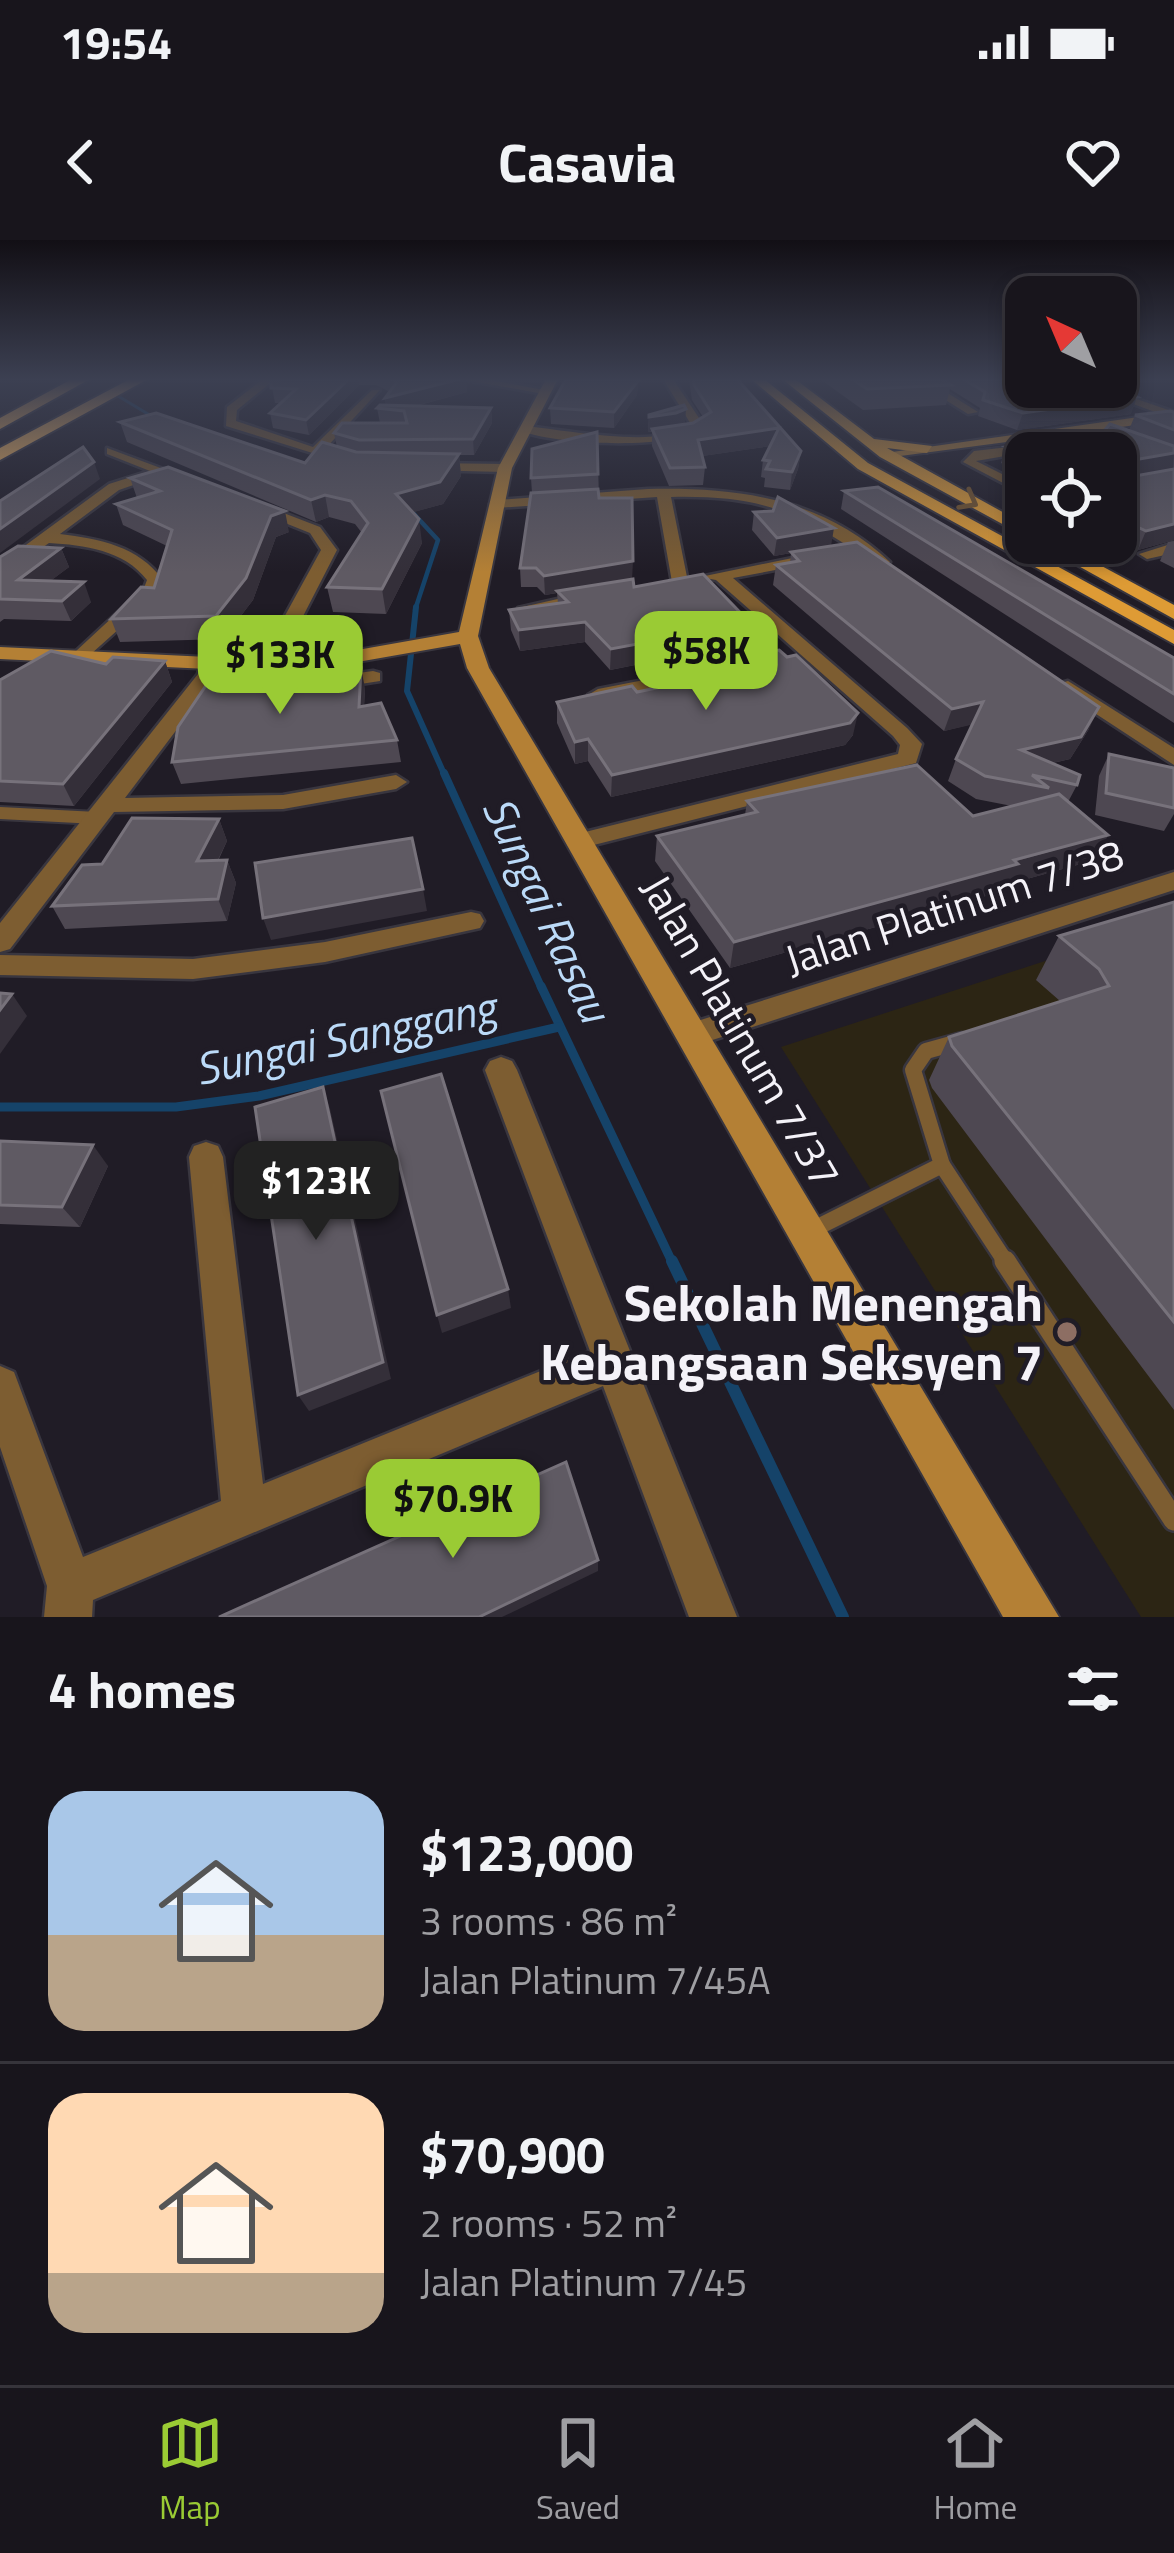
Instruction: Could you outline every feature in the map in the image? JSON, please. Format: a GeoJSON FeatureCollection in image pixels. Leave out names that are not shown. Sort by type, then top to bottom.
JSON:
{"type":"FeatureCollection","features":[{"type":"Feature","properties":{"kind":"main road"},"geometry":{"type":"LineString","coordinates":[[843,443],[1174,638]]}},
{"type":"Feature","properties":{"kind":"main road"},"geometry":{"type":"LineString","coordinates":[[866,443],[882,463],[912,470],[1005,521]]}},
{"type":"Feature","properties":{"kind":"main road"},"geometry":{"type":"LineString","coordinates":[[886,443],[927,449]]}},
{"type":"Feature","properties":{"kind":"main road"},"geometry":{"type":"LineString","coordinates":[[912,470],[911,460],[927,449]]}},
{"type":"Feature","properties":{"kind":"main road"},"geometry":{"type":"LineString","coordinates":[[1084,564],[1174,613]]}},
{"type":"Feature","properties":{"kind":"street"},"geometry":{"type":"LineString","coordinates":[[292,443],[360,465]]}},
{"type":"Feature","properties":{"kind":"street"},"geometry":{"type":"LineString","coordinates":[[315,452],[325,443]]}},
{"type":"Feature","properties":{"kind":"street"},"geometry":{"type":"LineString","coordinates":[[0,653],[269,663],[468,636],[505,468],[518,443]]}},
{"type":"Feature","properties":{"kind":"street"},"geometry":{"type":"LineString","coordinates":[[882,463],[927,449],[988,443]]}},
{"type":"Feature","properties":{"kind":"street"},"geometry":{"type":"LineString","coordinates":[[1005,449],[974,455],[969,462],[1005,480]]}},
{"type":"Feature","properties":{"kind":"street"},"geometry":{"type":"LineString","coordinates":[[111,452],[202,485]]}},
{"type":"Feature","properties":{"kind":"street"},"geometry":{"type":"LineString","coordinates":[[416,467],[505,468]]}},
{"type":"Feature","properties":{"kind":"street"},"geometry":{"type":"LineString","coordinates":[[0,572],[114,487],[162,471]]}},
{"type":"Feature","properties":{"kind":"street"},"geometry":{"type":"LineString","coordinates":[[497,504],[716,495],[792,507],[903,576]]}},
{"type":"Feature","properties":{"kind":"street"},"geometry":{"type":"LineString","coordinates":[[664,497],[680,581]]}},
{"type":"Feature","properties":{"kind":"street"},"geometry":{"type":"LineString","coordinates":[[241,500],[315,530],[329,550],[269,663]]}},
{"type":"Feature","properties":{"kind":"street"},"geometry":{"type":"LineString","coordinates":[[48,538],[86,540],[140,563],[154,580],[152,590],[82,656]]}},
{"type":"Feature","properties":{"kind":"street"},"geometry":{"type":"LineString","coordinates":[[1147,554],[1174,548]]}},
{"type":"Feature","properties":{"kind":"street"},"geometry":{"type":"LineString","coordinates":[[844,554],[864,550]]}},
{"type":"Feature","properties":{"kind":"street"},"geometry":{"type":"LineString","coordinates":[[658,585],[823,557]]}},
{"type":"Feature","properties":{"kind":"street"},"geometry":{"type":"LineString","coordinates":[[578,841],[908,758],[911,744],[900,732],[720,574]]}},
{"type":"Feature","properties":{"kind":"street"},"geometry":{"type":"LineString","coordinates":[[526,608],[614,593]]}},
{"type":"Feature","properties":{"kind":"street","name":"Jalan Platinum 7/37"},"geometry":{"type":"LineString","coordinates":[[468,636],[478,668],[1032,1617]]}},
{"type":"Feature","properties":{"kind":"street"},"geometry":{"type":"LineString","coordinates":[[582,698],[811,654]]}},
{"type":"Feature","properties":{"kind":"street"},"geometry":{"type":"LineString","coordinates":[[0,942],[204,693],[208,663]]}},
{"type":"Feature","properties":{"kind":"street"},"geometry":{"type":"LineString","coordinates":[[302,686],[373,677]]}},
{"type":"Feature","properties":{"kind":"street"},"geometry":{"type":"LineString","coordinates":[[1058,680],[1174,758]]}},
{"type":"Feature","properties":{"kind":"street"},"geometry":{"type":"LineString","coordinates":[[102,812],[283,802],[396,782]]}},
{"type":"Feature","properties":{"kind":"street","name":"Jalan Platinum 7/38"},"geometry":{"type":"LineString","coordinates":[[691,1035],[1174,881]]}},
{"type":"Feature","properties":{"kind":"street"},"geometry":{"type":"LineString","coordinates":[[0,965],[193,969],[325,952],[471,921]]}},
{"type":"Feature","properties":{"kind":"street"},"geometry":{"type":"LineString","coordinates":[[501,1070],[713,1617]]}},
{"type":"Feature","properties":{"kind":"street"},"geometry":{"type":"LineString","coordinates":[[206,1157],[244,1514]]}},
{"type":"Feature","properties":{"kind":"street"},"geometry":{"type":"LineString","coordinates":[[0,1386],[69,1601],[244,1514],[614,1361]]}},
{"type":"Feature","properties":{"kind":"lane"},"geometry":{"type":"LineString","coordinates":[[0,813],[102,812]]}},
{"type":"Feature","properties":{"kind":"lane"},"geometry":{"type":"LineString","coordinates":[[974,1039],[929,1047],[917,1056],[914,1070],[942,1166],[1174,1520]]}},
{"type":"Feature","properties":{"kind":"lane"},"geometry":{"type":"LineString","coordinates":[[807,1233],[942,1166]]}},
{"type":"Feature","properties":{"kind":"shaded area","name":"Sekolah Menengah Kebangsaan Seksyen 7"},"geometry":{"type":"Polygon","coordinates":[[[1174,919],[1174,1617],[1141,1617],[781,1047],[1174,919]]]}},
{"type":"Feature","properties":{"kind":"building"},"geometry":{"type":"Polygon","coordinates":[[[172,443],[246,443],[305,463],[321,443],[356,452],[459,454],[440,482],[396,494],[419,519],[382,589],[327,587],[368,523],[351,501],[325,495],[311,500],[172,443]]]}},
{"type":"Feature","properties":{"kind":"building"},"geometry":{"type":"Polygon","coordinates":[[[554,443],[597,443],[598,474],[531,478],[532,449],[554,443]]]}},
{"type":"Feature","properties":{"kind":"building"},"geometry":{"type":"Polygon","coordinates":[[[659,443],[699,443],[705,467],[670,468],[659,443]]]}},
{"type":"Feature","properties":{"kind":"building"},"geometry":{"type":"Polygon","coordinates":[[[771,443],[794,443],[801,451],[792,472],[766,469],[770,461],[763,460],[771,443]]]}},
{"type":"Feature","properties":{"kind":"building"},"geometry":{"type":"Polygon","coordinates":[[[1137,443],[1166,443],[1174,446],[1174,453],[1137,459],[1137,443]]]}},
{"type":"Feature","properties":{"kind":"building"},"geometry":{"type":"Polygon","coordinates":[[[83,447],[94,462],[0,529],[0,501],[83,447]]]}},
{"type":"Feature","properties":{"kind":"building"},"geometry":{"type":"Polygon","coordinates":[[[168,467],[285,511],[271,516],[246,578],[216,616],[111,619],[141,587],[154,588],[172,530],[116,504],[160,491],[130,478],[168,467]]]}},
{"type":"Feature","properties":{"kind":"building"},"geometry":{"type":"Polygon","coordinates":[[[1174,469],[1174,524],[1146,531],[1137,527],[1137,476],[1174,469]]]}},
{"type":"Feature","properties":{"kind":"building"},"geometry":{"type":"Polygon","coordinates":[[[878,487],[1174,658],[1174,694],[844,491],[878,487]]]}},
{"type":"Feature","properties":{"kind":"building"},"geometry":{"type":"Polygon","coordinates":[[[598,489],[599,498],[632,498],[633,561],[544,576],[536,568],[520,568],[531,493],[598,489]]]}},
{"type":"Feature","properties":{"kind":"building"},"geometry":{"type":"Polygon","coordinates":[[[778,497],[834,528],[777,538],[754,512],[773,511],[778,497]]]}},
{"type":"Feature","properties":{"kind":"building"},"geometry":{"type":"Polygon","coordinates":[[[857,542],[1099,707],[1081,737],[1021,750],[1080,775],[1077,785],[1032,775],[1049,788],[985,776],[956,759],[983,702],[952,709],[776,565],[799,561],[791,552],[857,542]]]}},
{"type":"Feature","properties":{"kind":"building"},"geometry":{"type":"Polygon","coordinates":[[[18,546],[61,548],[18,580],[84,582],[62,601],[0,599],[0,557],[18,546]]]}},
{"type":"Feature","properties":{"kind":"building"},"geometry":{"type":"Polygon","coordinates":[[[703,574],[761,634],[721,641],[714,632],[691,634],[611,649],[585,622],[519,630],[509,610],[568,602],[557,591],[633,579],[634,587],[703,574]]]}},
{"type":"Feature","properties":{"kind":"building"},"geometry":{"type":"Polygon","coordinates":[[[779,650],[787,657],[796,655],[858,713],[850,723],[612,775],[588,739],[575,742],[557,702],[632,686],[637,692],[743,670],[734,658],[779,650]]]}},
{"type":"Feature","properties":{"kind":"building"},"geometry":{"type":"Polygon","coordinates":[[[51,651],[106,664],[113,657],[165,661],[63,784],[0,781],[0,680],[51,651]]]}},
{"type":"Feature","properties":{"kind":"building"},"geometry":{"type":"Polygon","coordinates":[[[361,668],[359,707],[381,703],[397,740],[172,762],[178,727],[207,684],[361,668]]]}},
{"type":"Feature","properties":{"kind":"building"},"geometry":{"type":"Polygon","coordinates":[[[1109,754],[1174,768],[1174,808],[1106,793],[1109,754]]]}},
{"type":"Feature","properties":{"kind":"building"},"geometry":{"type":"Polygon","coordinates":[[[917,765],[973,816],[1059,794],[1108,835],[734,942],[657,836],[757,812],[747,801],[917,765]]]}},
{"type":"Feature","properties":{"kind":"building"},"geometry":{"type":"Polygon","coordinates":[[[132,818],[219,819],[197,861],[227,860],[218,899],[52,906],[82,865],[102,864],[132,818]]]}},
{"type":"Feature","properties":{"kind":"building"},"geometry":{"type":"Polygon","coordinates":[[[412,838],[423,889],[263,918],[255,863],[412,838]]]}},
{"type":"Feature","properties":{"kind":"building"},"geometry":{"type":"Polygon","coordinates":[[[1174,902],[1174,1322],[949,1037],[1109,986],[1099,969],[1059,936],[1174,902]]]}},
{"type":"Feature","properties":{"kind":"building"},"geometry":{"type":"Polygon","coordinates":[[[0,993],[12,994],[0,1010],[0,993]]]}},
{"type":"Feature","properties":{"kind":"building"},"geometry":{"type":"Polygon","coordinates":[[[441,1074],[508,1289],[437,1315],[381,1091],[441,1074]]]}},
{"type":"Feature","properties":{"kind":"building"},"geometry":{"type":"Polygon","coordinates":[[[323,1087],[383,1362],[298,1395],[255,1107],[323,1087]]]}},
{"type":"Feature","properties":{"kind":"building"},"geometry":{"type":"Polygon","coordinates":[[[0,1141],[93,1145],[62,1207],[0,1205],[0,1141]]]}},
{"type":"Feature","properties":{"kind":"building"},"geometry":{"type":"Polygon","coordinates":[[[566,1462],[598,1560],[479,1617],[219,1617],[566,1462]]]}},
{"type":"Feature","properties":{"kind":"waterway","name":"Sungai Rasau"},"geometry":{"type":"LineString","coordinates":[[414,514],[438,540],[415,610]]}},
{"type":"Feature","properties":{"kind":"waterway","name":"Sungai Rasau"},"geometry":{"type":"LineString","coordinates":[[416,607],[407,691],[445,776]]}},
{"type":"Feature","properties":{"kind":"waterway","name":"Sungai Rasau"},"geometry":{"type":"LineString","coordinates":[[444,773],[542,989]]}},
{"type":"Feature","properties":{"kind":"waterway","name":"Sungai Rasau"},"geometry":{"type":"LineString","coordinates":[[541,986],[673,1264]]}},
{"type":"Feature","properties":{"kind":"waterway","name":"Sungai Sanggang"},"geometry":{"type":"LineString","coordinates":[[0,1107],[176,1107],[259,1096],[559,1027]]}},
{"type":"Feature","properties":{"kind":"waterway","name":"Sungai Rasau"},"geometry":{"type":"LineString","coordinates":[[672,1261],[843,1617]]}},
{"type":"Feature","properties":{"kind":"place","name":"Sekolah Menengah Kebangsaan Seksyen 7"},"geometry":{"type":"Point","coordinates":[1067,1332]}}]}
